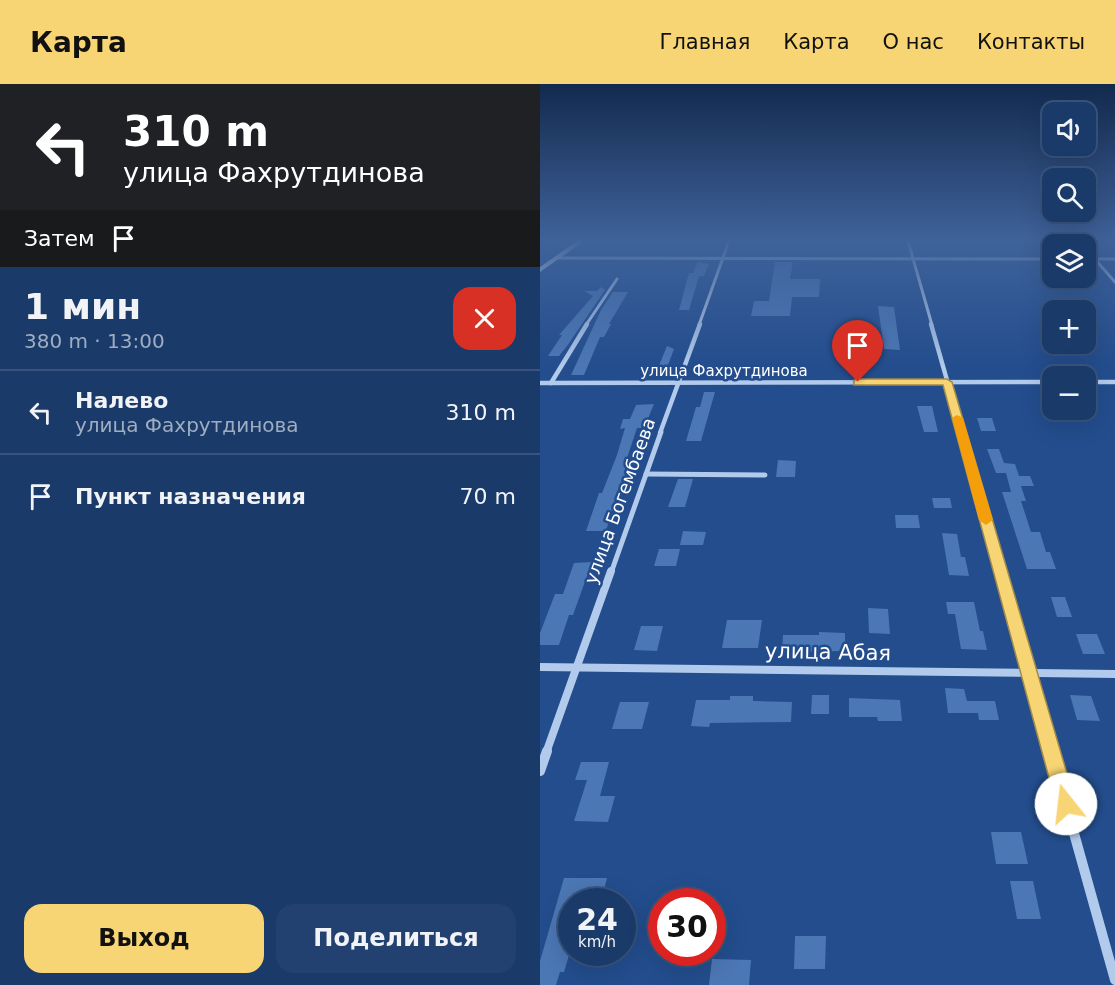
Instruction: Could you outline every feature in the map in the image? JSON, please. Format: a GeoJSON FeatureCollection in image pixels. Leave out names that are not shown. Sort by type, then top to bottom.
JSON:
{"type":"FeatureCollection","features":[{"type":"Feature","properties":{"kind":"street"},"geometry":{"type":"LineString","coordinates":[[551,383],[577,338],[614,283]]}},
{"type":"Feature","properties":{"kind":"street","name":"улица Богембаева"},"geometry":{"type":"LineString","coordinates":[[540,771],[713,283]]}},
{"type":"Feature","properties":{"kind":"street"},"geometry":{"type":"LineString","coordinates":[[919,283],[1115,980]]}},
{"type":"Feature","properties":{"kind":"street","name":"улица Фахрутдинова"},"geometry":{"type":"LineString","coordinates":[[540,384],[1042,382]]}},
{"type":"Feature","properties":{"kind":"street"},"geometry":{"type":"LineString","coordinates":[[1096,382],[1115,382]]}},
{"type":"Feature","properties":{"kind":"street"},"geometry":{"type":"LineString","coordinates":[[646,474],[765,475]]}},
{"type":"Feature","properties":{"kind":"street","name":"улица Абая"},"geometry":{"type":"LineString","coordinates":[[540,667],[1115,674]]}},
{"type":"Feature","properties":{"kind":"building"},"geometry":{"type":"Polygon","coordinates":[[[686,283],[697,283],[689,310],[679,310],[686,283]]]}},
{"type":"Feature","properties":{"kind":"building"},"geometry":{"type":"Polygon","coordinates":[[[772,283],[820,283],[819,297],[792,297],[790,316],[751,316],[754,301],[769,301],[772,283]]]}},
{"type":"Feature","properties":{"kind":"building"},"geometry":{"type":"Polygon","coordinates":[[[601,287],[605,290],[567,346],[559,356],[548,356],[562,335],[559,335],[593,296],[584,291],[597,291],[601,287]]]}},
{"type":"Feature","properties":{"kind":"building"},"geometry":{"type":"Polygon","coordinates":[[[613,292],[628,292],[604,337],[600,337],[584,375],[571,375],[601,310],[613,292]]]}},
{"type":"Feature","properties":{"kind":"building"},"geometry":{"type":"Polygon","coordinates":[[[878,306],[894,307],[900,350],[884,349],[878,306]]]}},
{"type":"Feature","properties":{"kind":"building"},"geometry":{"type":"Polygon","coordinates":[[[667,346],[674,349],[665,373],[656,373],[667,346]]]}},
{"type":"Feature","properties":{"kind":"building"},"geometry":{"type":"Polygon","coordinates":[[[704,392],[715,392],[701,441],[686,441],[696,407],[700,407],[704,392]]]}},
{"type":"Feature","properties":{"kind":"building"},"geometry":{"type":"Polygon","coordinates":[[[654,404],[644,428],[637,428],[626,461],[630,461],[625,475],[632,475],[629,484],[620,484],[606,531],[586,531],[599,493],[602,493],[617,455],[625,428],[620,429],[623,419],[630,419],[636,405],[654,404]]]}},
{"type":"Feature","properties":{"kind":"building"},"geometry":{"type":"Polygon","coordinates":[[[917,406],[932,406],[938,432],[924,432],[917,406]]]}},
{"type":"Feature","properties":{"kind":"building"},"geometry":{"type":"Polygon","coordinates":[[[977,418],[992,418],[996,431],[981,431],[977,418]]]}},
{"type":"Feature","properties":{"kind":"building"},"geometry":{"type":"Polygon","coordinates":[[[987,449],[999,449],[1004,463],[1015,464],[1019,476],[1030,476],[1034,486],[1021,486],[1026,501],[1021,501],[1031,532],[1040,532],[1046,552],[1050,552],[1056,569],[1027,569],[1002,492],[1011,492],[1006,473],[996,473],[987,449]]]}},
{"type":"Feature","properties":{"kind":"building"},"geometry":{"type":"Polygon","coordinates":[[[778,460],[796,461],[795,477],[776,477],[778,460]]]}},
{"type":"Feature","properties":{"kind":"building"},"geometry":{"type":"Polygon","coordinates":[[[678,479],[693,479],[685,507],[668,507],[678,479]]]}},
{"type":"Feature","properties":{"kind":"building"},"geometry":{"type":"Polygon","coordinates":[[[932,498],[950,498],[952,508],[934,508],[932,498]]]}},
{"type":"Feature","properties":{"kind":"building"},"geometry":{"type":"Polygon","coordinates":[[[895,515],[918,515],[920,528],[896,528],[895,515]]]}},
{"type":"Feature","properties":{"kind":"building"},"geometry":{"type":"Polygon","coordinates":[[[683,531],[706,532],[703,545],[680,545],[683,531]]]}},
{"type":"Feature","properties":{"kind":"building"},"geometry":{"type":"Polygon","coordinates":[[[942,533],[957,534],[961,557],[965,557],[969,576],[949,575],[942,533]]]}},
{"type":"Feature","properties":{"kind":"building"},"geometry":{"type":"Polygon","coordinates":[[[659,549],[680,549],[676,566],[654,566],[659,549]]]}},
{"type":"Feature","properties":{"kind":"building"},"geometry":{"type":"Polygon","coordinates":[[[592,562],[573,615],[569,615],[559,645],[540,645],[540,633],[555,594],[563,594],[574,563],[592,562]]]}},
{"type":"Feature","properties":{"kind":"building"},"geometry":{"type":"Polygon","coordinates":[[[1051,597],[1065,597],[1072,617],[1057,617],[1051,597]]]}},
{"type":"Feature","properties":{"kind":"building"},"geometry":{"type":"Polygon","coordinates":[[[946,602],[974,602],[987,650],[961,649],[955,614],[948,614],[946,602]]]}},
{"type":"Feature","properties":{"kind":"building"},"geometry":{"type":"Polygon","coordinates":[[[868,608],[888,609],[890,634],[869,633],[868,608]]]}},
{"type":"Feature","properties":{"kind":"building"},"geometry":{"type":"Polygon","coordinates":[[[727,620],[762,620],[758,648],[722,648],[727,620]]]}},
{"type":"Feature","properties":{"kind":"building"},"geometry":{"type":"Polygon","coordinates":[[[641,626],[663,626],[657,651],[634,650],[641,626]]]}},
{"type":"Feature","properties":{"kind":"building"},"geometry":{"type":"Polygon","coordinates":[[[819,632],[845,633],[845,651],[782,652],[783,635],[819,635],[819,632]]]}},
{"type":"Feature","properties":{"kind":"building"},"geometry":{"type":"Polygon","coordinates":[[[1076,634],[1097,634],[1105,654],[1083,654],[1076,634]]]}},
{"type":"Feature","properties":{"kind":"building"},"geometry":{"type":"Polygon","coordinates":[[[945,688],[964,689],[967,701],[995,701],[999,720],[979,720],[978,713],[948,713],[945,688]]]}},
{"type":"Feature","properties":{"kind":"building"},"geometry":{"type":"Polygon","coordinates":[[[812,695],[829,695],[829,714],[811,714],[812,695]]]}},
{"type":"Feature","properties":{"kind":"building"},"geometry":{"type":"Polygon","coordinates":[[[1070,695],[1091,696],[1100,721],[1077,720],[1070,695]]]}},
{"type":"Feature","properties":{"kind":"building"},"geometry":{"type":"Polygon","coordinates":[[[730,696],[753,696],[753,701],[792,702],[791,722],[710,723],[709,727],[691,726],[696,700],[730,700],[730,696]]]}},
{"type":"Feature","properties":{"kind":"building"},"geometry":{"type":"Polygon","coordinates":[[[849,698],[900,700],[902,721],[878,721],[877,717],[849,717],[849,698]]]}},
{"type":"Feature","properties":{"kind":"building"},"geometry":{"type":"Polygon","coordinates":[[[620,702],[649,702],[642,729],[612,729],[620,702]]]}},
{"type":"Feature","properties":{"kind":"building"},"geometry":{"type":"Polygon","coordinates":[[[581,762],[609,762],[600,796],[615,796],[608,822],[574,821],[587,780],[575,780],[581,762]]]}},
{"type":"Feature","properties":{"kind":"building"},"geometry":{"type":"Polygon","coordinates":[[[991,832],[1021,832],[1028,864],[996,864],[991,832]]]}},
{"type":"Feature","properties":{"kind":"building"},"geometry":{"type":"Polygon","coordinates":[[[564,878],[607,878],[604,888],[561,888],[564,878]]]}},
{"type":"Feature","properties":{"kind":"building"},"geometry":{"type":"Polygon","coordinates":[[[1010,881],[1033,881],[1041,919],[1017,919],[1010,881]]]}},
{"type":"Feature","properties":{"kind":"building"},"geometry":{"type":"Polygon","coordinates":[[[558,899],[558,966],[566,966],[564,972],[560,972],[556,985],[540,985],[540,961],[558,899]]]}},
{"type":"Feature","properties":{"kind":"building"},"geometry":{"type":"Polygon","coordinates":[[[795,936],[826,936],[825,969],[794,969],[795,936]]]}},
{"type":"Feature","properties":{"kind":"building"},"geometry":{"type":"Polygon","coordinates":[[[726,959],[751,960],[749,985],[709,985],[711,966],[726,966],[726,959]]]}},
{"type":"Feature","properties":{"kind":"slow traffic"},"geometry":{"type":"LineString","coordinates":[[957,418],[986,520]]}},
{"type":"Feature","properties":{"kind":"route"},"geometry":{"type":"LineString","coordinates":[[858,382],[947,382],[1066,804]]}}]}
